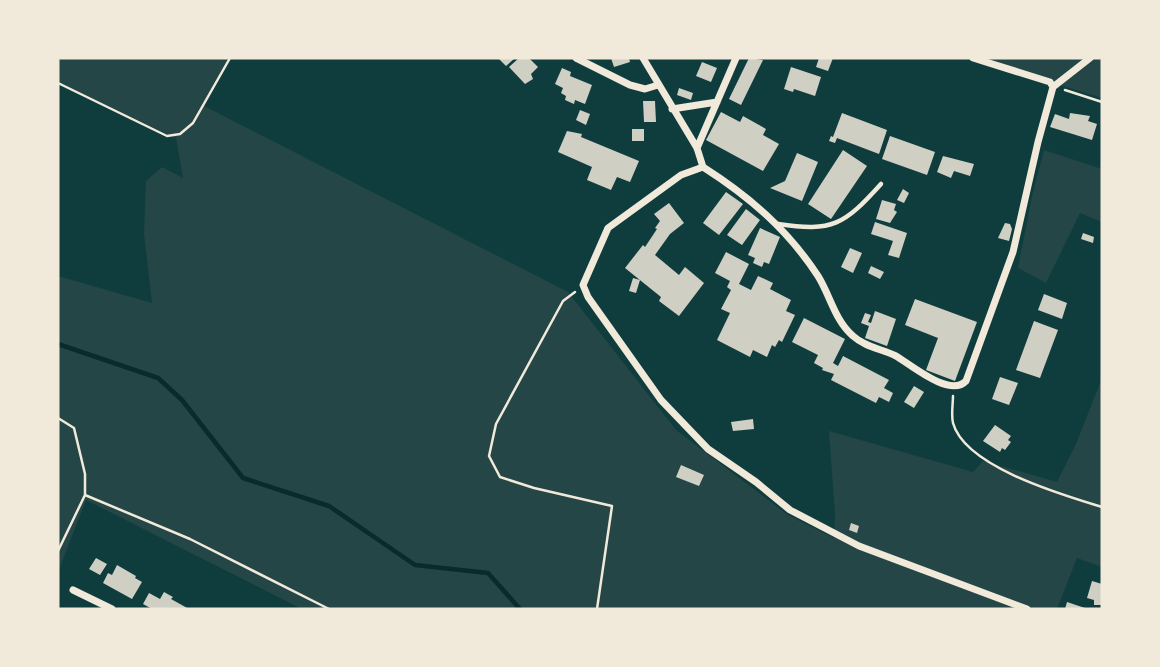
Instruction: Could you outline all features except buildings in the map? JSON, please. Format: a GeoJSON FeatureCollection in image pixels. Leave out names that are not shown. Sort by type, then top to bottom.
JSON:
{"type":"FeatureCollection","features":[{"type":"Feature","properties":{"kind":"street"},"geometry":{"type":"LineString","coordinates":[[576,58],[629,85],[645,89],[658,85]]}},
{"type":"Feature","properties":{"kind":"street"},"geometry":{"type":"LineString","coordinates":[[643,58],[697,148],[703,167],[778,224],[819,277],[844,327],[861,342],[952,387],[962,385],[966,381],[1013,252],[1053,87],[1090,58]]}},
{"type":"Feature","properties":{"kind":"street"},"geometry":{"type":"LineString","coordinates":[[697,148],[737,58]]}},
{"type":"Feature","properties":{"kind":"street"},"geometry":{"type":"LineString","coordinates":[[972,58],[1050,82],[1053,87]]}},
{"type":"Feature","properties":{"kind":"street"},"geometry":{"type":"LineString","coordinates":[[672,109],[717,102]]}},
{"type":"Feature","properties":{"kind":"street"},"geometry":{"type":"LineString","coordinates":[[703,167],[681,175],[608,228],[583,285],[587,297],[661,400],[708,449],[790,510],[859,546],[1027,609]]}},
{"type":"Feature","properties":{"kind":"street"},"geometry":{"type":"LineString","coordinates":[[73,590],[112,609]]}},
{"type":"Feature","properties":{"kind":"lane"},"geometry":{"type":"LineString","coordinates":[[778,224],[804,228],[826,227],[858,210],[881,184]]}},
{"type":"Feature","properties":{"kind":"path"},"geometry":{"type":"LineString","coordinates":[[58,83],[167,136],[180,134],[193,123],[230,58]]}},
{"type":"Feature","properties":{"kind":"path"},"geometry":{"type":"LineString","coordinates":[[1053,87],[1102,102]]}},
{"type":"Feature","properties":{"kind":"path"},"geometry":{"type":"LineString","coordinates":[[583,285],[563,301],[496,424],[489,456],[499,477],[612,506],[597,609]]}},
{"type":"Feature","properties":{"kind":"path"},"geometry":{"type":"LineString","coordinates":[[952,387],[953,424],[960,436],[983,460],[1011,474],[1102,507]]}},
{"type":"Feature","properties":{"kind":"path"},"geometry":{"type":"LineString","coordinates":[[58,418],[74,428],[85,474],[85,495],[58,551]]}},
{"type":"Feature","properties":{"kind":"path"},"geometry":{"type":"LineString","coordinates":[[85,495],[190,539],[329,609]]}},
{"type":"Feature","properties":{"kind":"shaded area"},"geometry":{"type":"Polygon","coordinates":[[[58,58],[229,58],[204,106],[568,292],[676,430],[788,515],[834,538],[835,514],[829,431],[973,472],[983,461],[1057,482],[1076,444],[1102,378],[1102,567],[1077,558],[1057,609],[302,609],[86,500],[58,572],[58,276],[152,303],[144,233],[146,181],[162,167],[183,178],[176,138],[58,84],[58,58]]]}},
{"type":"Feature","properties":{"kind":"shaded area"},"geometry":{"type":"Polygon","coordinates":[[[974,58],[1102,58],[1102,98],[974,58]]]}},
{"type":"Feature","properties":{"kind":"shaded area"},"geometry":{"type":"Polygon","coordinates":[[[1044,150],[1102,169],[1102,222],[1080,213],[1046,283],[1018,268],[1044,150]]]}},
{"type":"Feature","properties":{"kind":"waterway"},"geometry":{"type":"LineString","coordinates":[[58,344],[158,378],[182,400],[243,478],[329,506],[415,565],[488,573],[520,609]]}}]}
